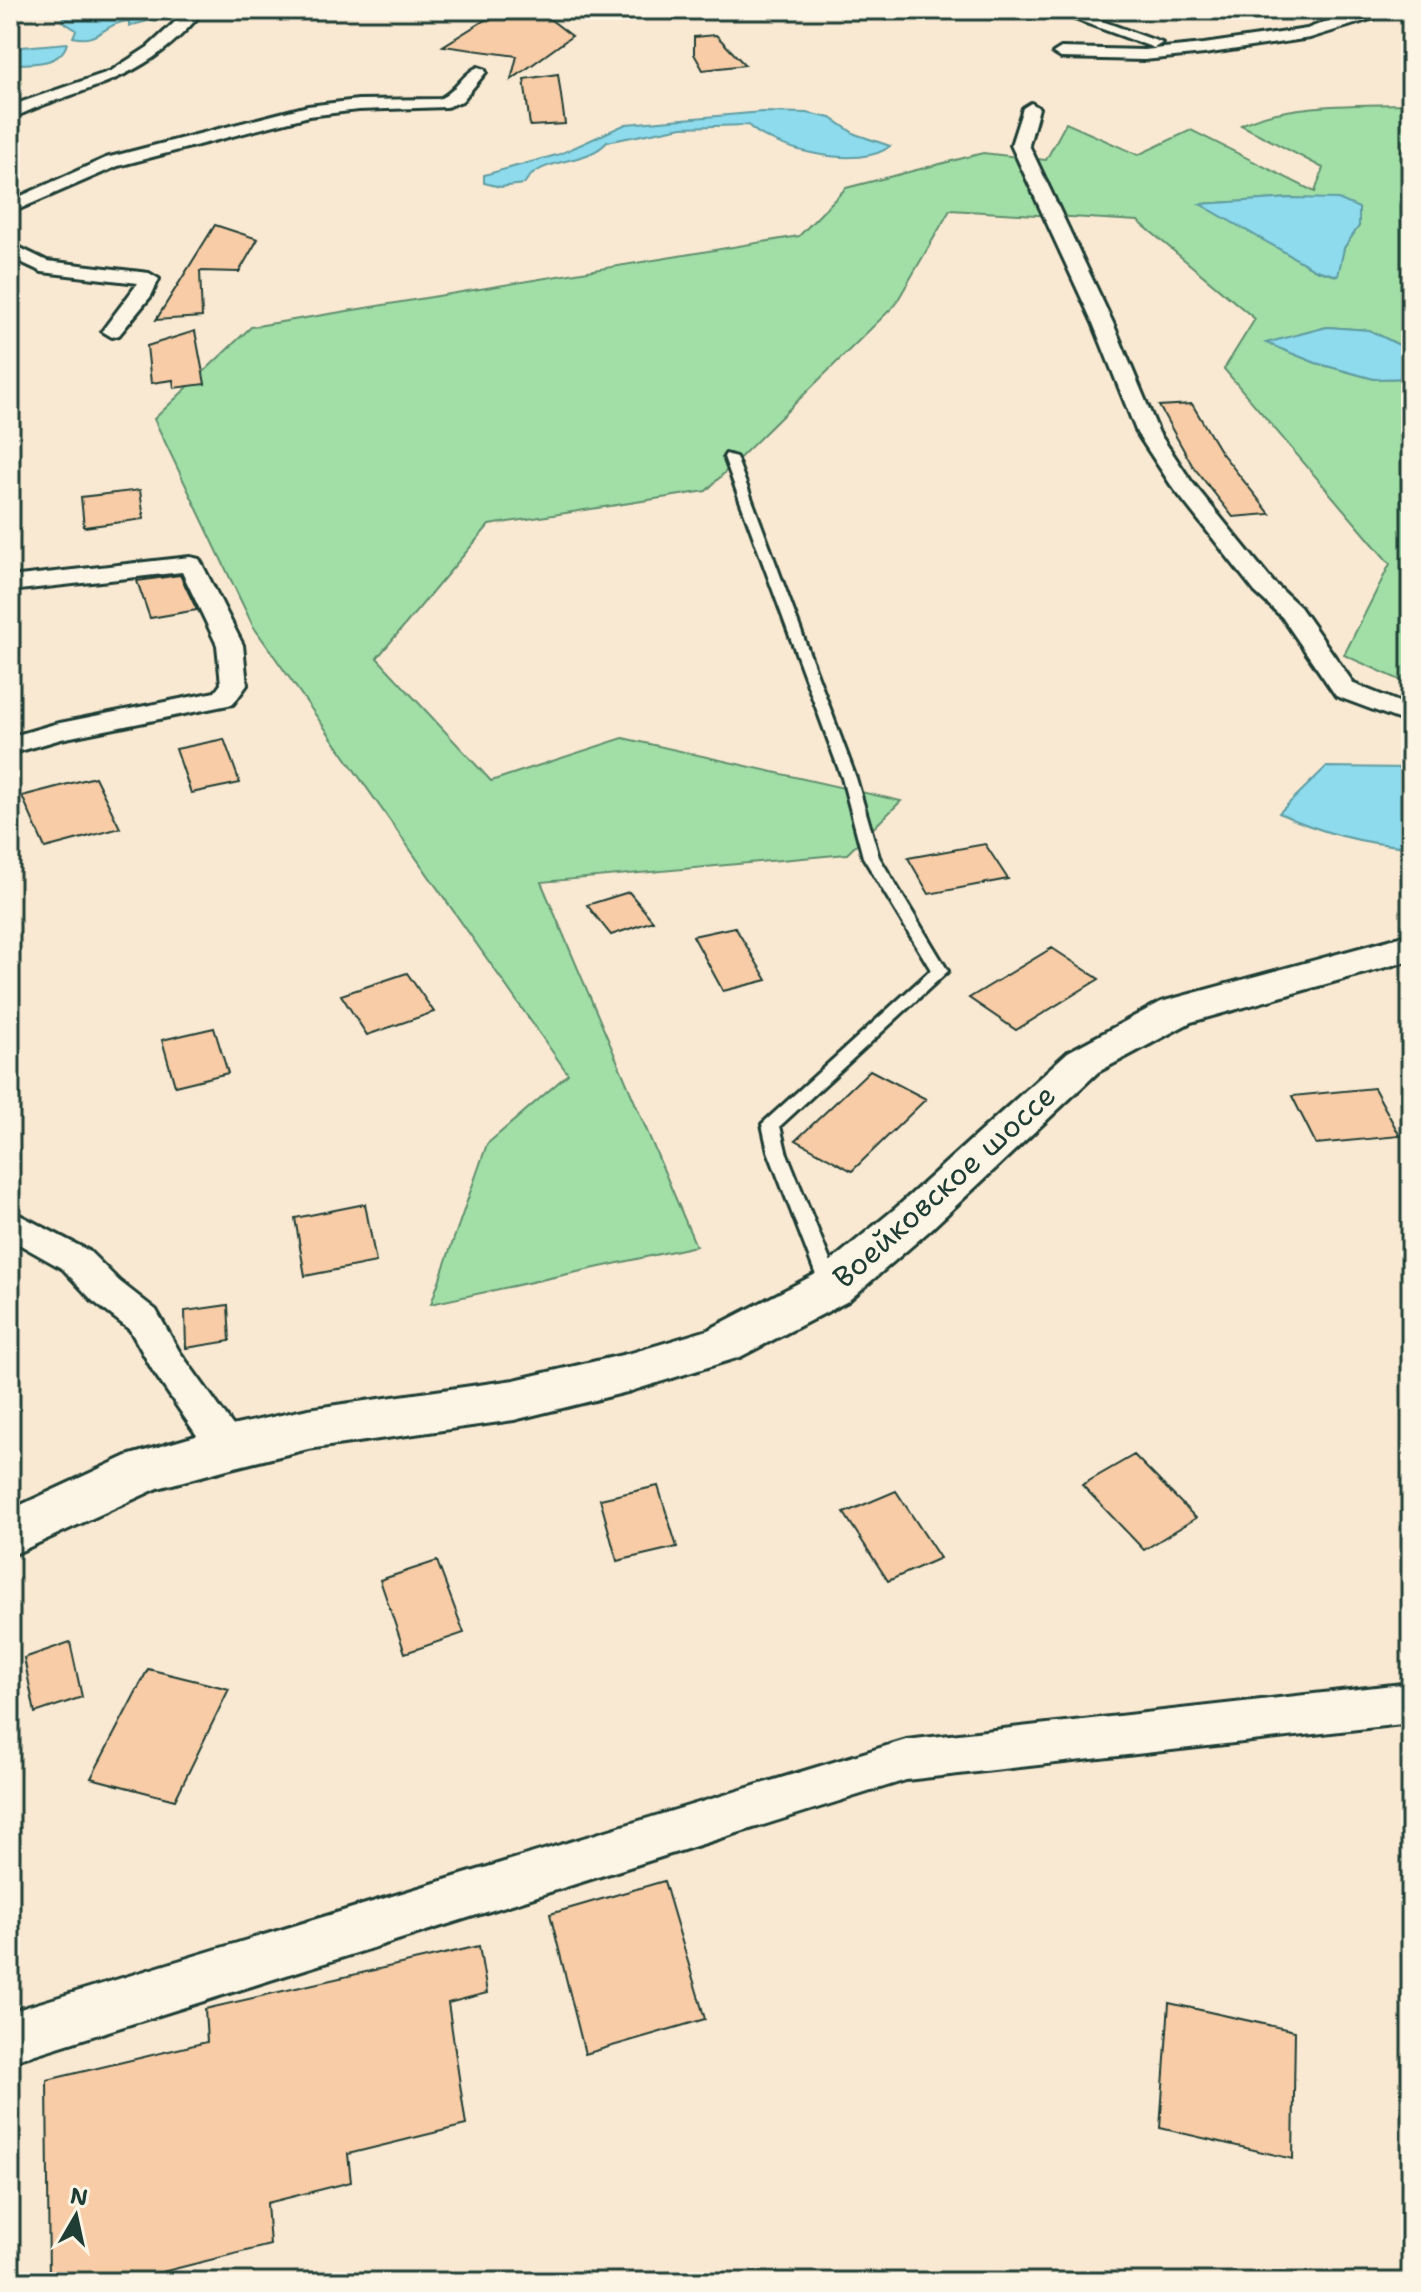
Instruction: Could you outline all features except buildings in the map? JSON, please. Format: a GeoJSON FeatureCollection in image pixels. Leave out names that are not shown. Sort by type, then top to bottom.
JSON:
{"type":"FeatureCollection","features":[{"type":"Feature","properties":{"kind":"street"},"geometry":{"type":"LineString","coordinates":[[10,113],[31,101],[104,80],[138,62],[197,10]]}},
{"type":"Feature","properties":{"kind":"street"},"geometry":{"type":"LineString","coordinates":[[1057,10],[1176,52]]}},
{"type":"Feature","properties":{"kind":"street"},"geometry":{"type":"LineString","coordinates":[[1061,53],[1144,55],[1176,52],[1310,33],[1393,10]]}},
{"type":"Feature","properties":{"kind":"street"},"geometry":{"type":"LineString","coordinates":[[1312,12],[1365,16]]}},
{"type":"Feature","properties":{"kind":"street"},"geometry":{"type":"LineString","coordinates":[[10,208],[112,162],[308,111],[358,105],[441,104],[456,98],[478,72]]}},
{"type":"Feature","properties":{"kind":"street"},"geometry":{"type":"LineString","coordinates":[[1031,108],[1020,145],[1103,323],[1148,433],[1182,485],[1264,587],[1291,612],[1345,690],[1411,716]]}},
{"type":"Feature","properties":{"kind":"street"},"geometry":{"type":"LineString","coordinates":[[10,249],[42,266],[149,279],[144,292],[112,331]]}},
{"type":"Feature","properties":{"kind":"street"},"geometry":{"type":"LineString","coordinates":[[10,584],[190,564],[230,645],[234,685],[224,698],[55,732],[10,746]]}},
{"type":"Feature","properties":{"kind":"street","name":"Воейковское шоссе"},"geometry":{"type":"LineString","coordinates":[[10,1534],[145,1471],[227,1448],[308,1429],[514,1400],[631,1372],[723,1344],[831,1288],[913,1219],[1083,1062],[1176,1012],[1411,947]]}},
{"type":"Feature","properties":{"kind":"street"},"geometry":{"type":"LineString","coordinates":[[10,1223],[76,1260],[106,1291],[143,1320],[166,1361],[227,1448]]}},
{"type":"Feature","properties":{"kind":"street"},"geometry":{"type":"LineString","coordinates":[[10,2037],[906,1760],[1411,1703]]}},
{"type":"Feature","properties":{"kind":"lane"},"geometry":{"type":"LineString","coordinates":[[730,457],[849,778],[871,857],[940,971],[771,1124],[777,1151],[831,1288]]}},
{"type":"Feature","properties":{"kind":"green space"},"geometry":{"type":"Polygon","coordinates":[[[1411,104],[1411,351],[1369,330],[1327,327],[1267,343],[1316,363],[1374,379],[1411,378],[1411,685],[1344,655],[1390,564],[1224,369],[1255,319],[1138,221],[950,210],[895,305],[706,491],[489,525],[377,658],[491,781],[623,738],[901,801],[847,854],[541,882],[696,1246],[431,1304],[487,1144],[568,1074],[253,626],[154,419],[251,327],[799,236],[846,188],[983,153],[1046,160],[1066,123],[1138,155],[1191,130],[1315,192],[1323,168],[1241,125],[1301,109],[1411,104]],[[1292,198],[1201,204],[1316,270],[1337,276],[1344,248],[1359,226],[1292,198]]]}},
{"type":"Feature","properties":{"kind":"water"},"geometry":{"type":"Polygon","coordinates":[[[69,10],[170,11],[129,26],[129,21],[121,22],[89,38],[82,38],[73,37],[76,30],[62,21],[69,10]]]}},
{"type":"Feature","properties":{"kind":"water"},"geometry":{"type":"Polygon","coordinates":[[[67,43],[64,51],[52,60],[10,64],[10,48],[67,43]]]}},
{"type":"Feature","properties":{"kind":"water"},"geometry":{"type":"Polygon","coordinates":[[[762,112],[807,113],[831,118],[855,134],[890,146],[859,157],[839,157],[796,149],[760,134],[748,125],[682,127],[607,142],[587,155],[541,169],[524,184],[500,187],[484,183],[484,175],[560,154],[626,124],[762,112]]]}},
{"type":"Feature","properties":{"kind":"water"},"geometry":{"type":"Polygon","coordinates":[[[1292,198],[1338,199],[1359,208],[1359,226],[1344,248],[1338,276],[1316,270],[1200,204],[1292,198]]]}},
{"type":"Feature","properties":{"kind":"water"},"geometry":{"type":"Polygon","coordinates":[[[1327,327],[1369,330],[1411,351],[1411,378],[1374,379],[1316,363],[1266,343],[1327,327]]]}},
{"type":"Feature","properties":{"kind":"water"},"geometry":{"type":"Polygon","coordinates":[[[1326,767],[1411,768],[1411,847],[1344,836],[1279,813],[1326,767]]]}}]}
